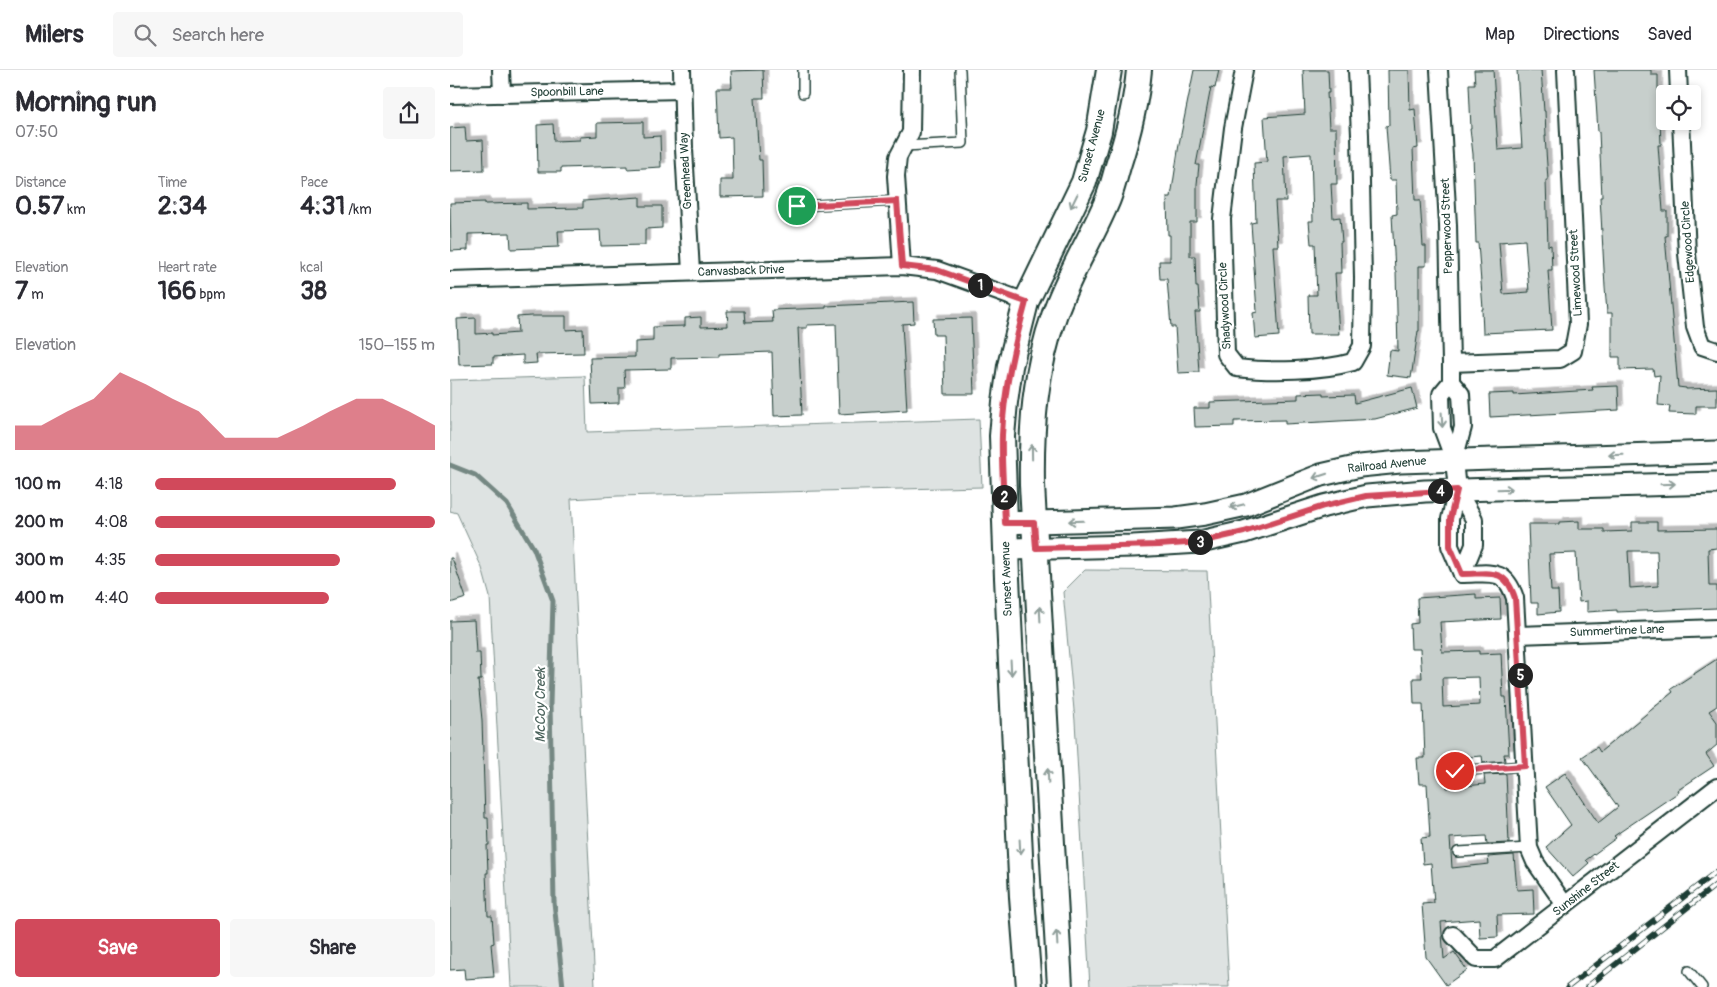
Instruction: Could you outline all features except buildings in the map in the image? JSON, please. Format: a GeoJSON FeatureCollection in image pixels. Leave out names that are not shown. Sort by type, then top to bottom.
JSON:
{"type":"FeatureCollection","features":[{"type":"Feature","properties":{"kind":"main road","name":"Sunset Avenue"},"geometry":{"type":"LineString","coordinates":[[1029,987],[1022,897],[1002,436],[1010,366],[1026,302],[1084,182],[1099,131],[1109,70]]}},
{"type":"Feature","properties":{"kind":"main road"},"geometry":{"type":"LineString","coordinates":[[1060,987],[1031,439],[1039,371],[1055,314],[1068,281],[1108,198],[1127,137],[1139,70]]}},
{"type":"Feature","properties":{"kind":"street"},"geometry":{"type":"LineString","coordinates":[[501,70],[502,94]]}},
{"type":"Feature","properties":{"kind":"street","name":"Greenhead Way"},"geometry":{"type":"LineString","coordinates":[[682,70],[684,149],[691,272]]}},
{"type":"Feature","properties":{"kind":"street"},"geometry":{"type":"LineString","coordinates":[[902,266],[896,176],[898,157],[911,132],[912,70]]}},
{"type":"Feature","properties":{"kind":"street","name":"Shadywood Circle"},"geometry":{"type":"LineString","coordinates":[[1244,70],[1233,128],[1222,219],[1226,354],[1237,368],[1259,371],[1336,367],[1353,362],[1362,346],[1363,259],[1357,70]]}},
{"type":"Feature","properties":{"kind":"street","name":"Pepperwood Street"},"geometry":{"type":"LineString","coordinates":[[1438,70],[1448,225],[1451,382],[1461,394],[1463,427],[1454,460],[1457,490]]}},
{"type":"Feature","properties":{"kind":"street","name":"Limewood Street"},"geometry":{"type":"LineString","coordinates":[[1451,363],[1560,359],[1573,351],[1578,324],[1566,70]]}},
{"type":"Feature","properties":{"kind":"street"},"geometry":{"type":"LineString","coordinates":[[1678,70],[1679,85]]}},
{"type":"Feature","properties":{"kind":"street","name":"Spoonbill Lane"},"geometry":{"type":"LineString","coordinates":[[450,95],[683,90]]}},
{"type":"Feature","properties":{"kind":"street","name":"Edgewood Circle"},"geometry":{"type":"LineString","coordinates":[[1681,130],[1688,254],[1695,327],[1702,346],[1717,351]]}},
{"type":"Feature","properties":{"kind":"street","name":"Canvasback Drive"},"geometry":{"type":"LineString","coordinates":[[450,280],[902,266],[937,270],[1026,302]]}},
{"type":"Feature","properties":{"kind":"street","name":"Railroad Avenue"},"geometry":{"type":"LineString","coordinates":[[1005,523],[1176,518],[1205,514],[1246,504],[1321,475],[1360,466],[1400,462],[1717,452]]}},
{"type":"Feature","properties":{"kind":"street"},"geometry":{"type":"LineString","coordinates":[[1006,549],[1159,545],[1200,542],[1244,532],[1324,506],[1366,496],[1457,490],[1717,482]]}},
{"type":"Feature","properties":{"kind":"street"},"geometry":{"type":"LineString","coordinates":[[1457,490],[1450,519],[1450,546],[1462,574]]}},
{"type":"Feature","properties":{"kind":"street"},"geometry":{"type":"LineString","coordinates":[[1457,490],[1474,519],[1474,545],[1462,574]]}},
{"type":"Feature","properties":{"kind":"street"},"geometry":{"type":"LineString","coordinates":[[1462,574],[1496,574],[1510,584],[1515,598],[1529,848],[1535,862],[1565,905]]}},
{"type":"Feature","properties":{"kind":"street","name":"Summertime Lane"},"geometry":{"type":"LineString","coordinates":[[1518,635],[1717,628]]}},
{"type":"Feature","properties":{"kind":"street","name":"Sunshine Street"},"geometry":{"type":"LineString","coordinates":[[1453,935],[1476,959],[1495,960],[1717,787]]}},
{"type":"Feature","properties":{"kind":"lane"},"geometry":{"type":"LineString","coordinates":[[803,70],[803,92]]}},
{"type":"Feature","properties":{"kind":"lane"},"geometry":{"type":"LineString","coordinates":[[904,146],[963,143],[960,70]]}},
{"type":"Feature","properties":{"kind":"lane"},"geometry":{"type":"LineString","coordinates":[[797,206],[897,201]]}},
{"type":"Feature","properties":{"kind":"lane"},"geometry":{"type":"LineString","coordinates":[[1455,771],[1525,766]]}},
{"type":"Feature","properties":{"kind":"lane"},"geometry":{"type":"LineString","coordinates":[[1458,852],[1529,848]]}},
{"type":"Feature","properties":{"kind":"lane"},"geometry":{"type":"LineString","coordinates":[[1689,971],[1702,987]]}},
{"type":"Feature","properties":{"kind":"shaded area"},"geometry":{"type":"Polygon","coordinates":[[[585,376],[587,432],[979,419],[982,487],[618,496],[571,499],[595,987],[511,987],[490,597],[482,568],[457,513],[450,511],[450,380],[585,376]]]}},
{"type":"Feature","properties":{"kind":"shaded area"},"geometry":{"type":"Polygon","coordinates":[[[1085,570],[1207,571],[1229,987],[1090,987],[1075,721],[1063,592],[1085,570]]]}},
{"type":"Feature","properties":{"kind":"waterway","name":"McCoy Creek"},"geometry":{"type":"LineString","coordinates":[[450,465],[475,475],[507,504],[534,549],[553,601],[550,704],[554,902],[563,987]]}},
{"type":"Feature","properties":{"kind":"railway"},"geometry":{"type":"LineString","coordinates":[[1568,987],[1717,871]]}},
{"type":"Feature","properties":{"kind":"railway"},"geometry":{"type":"LineString","coordinates":[[1587,987],[1717,884]]}},
{"type":"Feature","properties":{"kind":"route"},"geometry":{"type":"LineString","coordinates":[[797,206],[897,201],[902,266],[937,270],[1026,302],[1010,366],[1005,402],[1002,436],[1005,523],[1034,523],[1036,548],[1200,542],[1244,532],[1324,506],[1366,496],[1457,490],[1450,519],[1450,546],[1462,574],[1496,574],[1510,584],[1515,598],[1525,766],[1455,771]]}}]}
